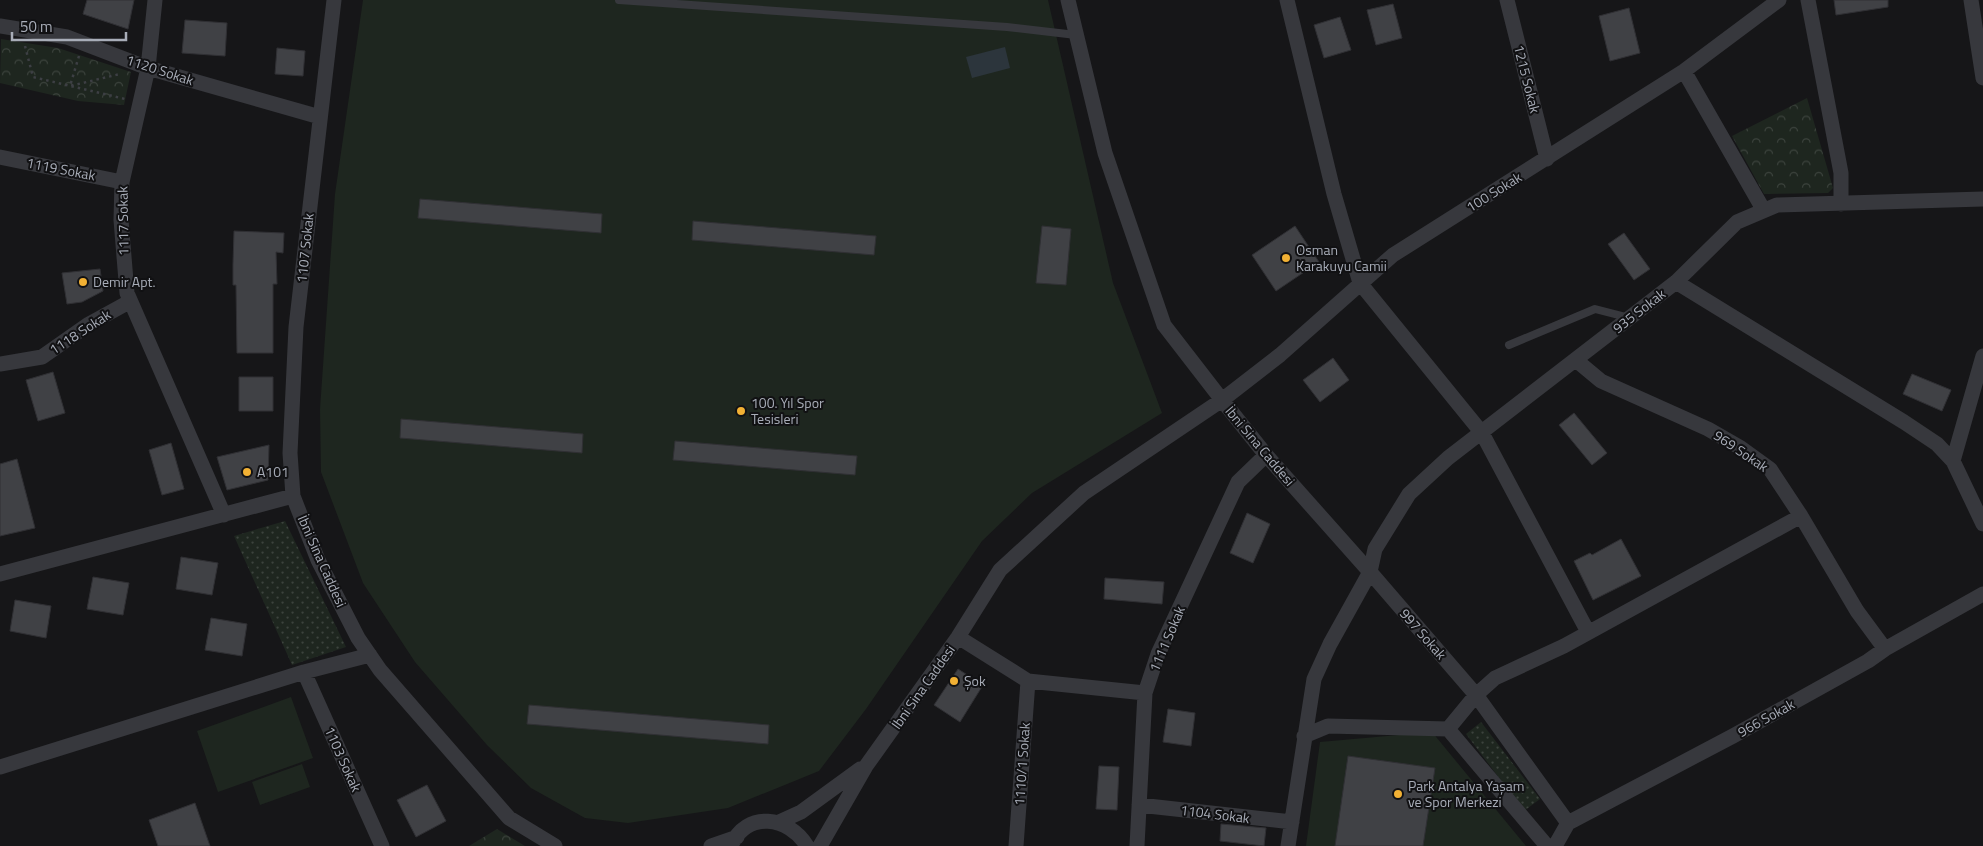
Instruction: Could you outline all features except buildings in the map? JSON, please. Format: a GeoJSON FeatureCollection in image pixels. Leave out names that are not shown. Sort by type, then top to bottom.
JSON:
{"type":"FeatureCollection","features":[{"type":"Feature","properties":{"kind":"street","name":"1117 Sokak"},"geometry":{"type":"LineString","coordinates":[[154,0],[148,68],[122,182],[121,220],[127,293],[129,302],[224,515]]}},
{"type":"Feature","properties":{"kind":"street","name":"1107 Sokak"},"geometry":{"type":"LineString","coordinates":[[293,496],[290,453],[296,327],[334,0]]}},
{"type":"Feature","properties":{"kind":"street"},"geometry":{"type":"LineString","coordinates":[[1068,0],[1105,153],[1164,325],[1222,400]]}},
{"type":"Feature","properties":{"kind":"street"},"geometry":{"type":"LineString","coordinates":[[1287,0],[1334,194],[1360,283],[1482,433],[1588,632]]}},
{"type":"Feature","properties":{"kind":"street","name":"1215 Sokak"},"geometry":{"type":"LineString","coordinates":[[1507,0],[1547,159]]}},
{"type":"Feature","properties":{"kind":"street","name":"100 Sokak"},"geometry":{"type":"LineString","coordinates":[[1222,400],[1280,355],[1394,254],[1684,71],[1779,0]]}},
{"type":"Feature","properties":{"kind":"street"},"geometry":{"type":"LineString","coordinates":[[1808,0],[1841,173],[1841,204]]}},
{"type":"Feature","properties":{"kind":"street"},"geometry":{"type":"LineString","coordinates":[[1971,0],[1983,78]]}},
{"type":"Feature","properties":{"kind":"street","name":"1120 Sokak"},"geometry":{"type":"LineString","coordinates":[[0,26],[67,37],[148,68],[320,117]]}},
{"type":"Feature","properties":{"kind":"street"},"geometry":{"type":"LineString","coordinates":[[1684,71],[1763,209]]}},
{"type":"Feature","properties":{"kind":"street","name":"1119 Sokak"},"geometry":{"type":"LineString","coordinates":[[0,157],[122,182]]}},
{"type":"Feature","properties":{"kind":"street","name":"935 Sokak"},"geometry":{"type":"LineString","coordinates":[[1370,572],[1375,549],[1409,494],[1448,458],[1577,361],[1676,282],[1737,222],[1777,204],[1841,204],[1983,199]]}},
{"type":"Feature","properties":{"kind":"street"},"geometry":{"type":"LineString","coordinates":[[1676,282],[1904,422],[1936,444],[1953,461],[1983,524]]}},
{"type":"Feature","properties":{"kind":"street","name":"1118 Sokak"},"geometry":{"type":"LineString","coordinates":[[0,364],[42,357],[89,324],[129,302]]}},
{"type":"Feature","properties":{"kind":"street"},"geometry":{"type":"LineString","coordinates":[[1953,461],[1983,356]]}},
{"type":"Feature","properties":{"kind":"street","name":"969 Sokak"},"geometry":{"type":"LineString","coordinates":[[1577,361],[1601,381],[1708,429],[1741,448],[1770,470],[1801,516],[1857,610],[1885,649]]}},
{"type":"Feature","properties":{"kind":"street","name":"İbni Sina Caddesi"},"geometry":{"type":"LineString","coordinates":[[711,846],[734,841],[752,824],[765,821],[779,822],[791,827],[817,846],[866,766],[958,637],[1000,570],[1084,493],[1222,400],[1266,455],[1370,572]]}},
{"type":"Feature","properties":{"kind":"street","name":"1111 Sokak"},"geometry":{"type":"LineString","coordinates":[[1137,846],[1145,693],[1158,654],[1238,482],[1266,455]]}},
{"type":"Feature","properties":{"kind":"street"},"geometry":{"type":"LineString","coordinates":[[0,574],[293,496]]}},
{"type":"Feature","properties":{"kind":"street","name":"İbni Sina Caddesi"},"geometry":{"type":"LineString","coordinates":[[293,496],[318,560],[358,638],[370,656],[433,732],[509,818],[555,846]]}},
{"type":"Feature","properties":{"kind":"street"},"geometry":{"type":"LineString","coordinates":[[1448,729],[1476,695],[1496,678],[1588,632],[1801,516]]}},
{"type":"Feature","properties":{"kind":"street"},"geometry":{"type":"LineString","coordinates":[[1288,846],[1314,679],[1330,644],[1370,572]]}},
{"type":"Feature","properties":{"kind":"street","name":"997 Sokak"},"geometry":{"type":"LineString","coordinates":[[1370,572],[1476,695],[1568,824]]}},
{"type":"Feature","properties":{"kind":"street","name":"966 Sokak"},"geometry":{"type":"LineString","coordinates":[[1568,824],[1741,732],[1983,594]]}},
{"type":"Feature","properties":{"kind":"street"},"geometry":{"type":"LineString","coordinates":[[958,637],[1028,682],[1145,693]]}},
{"type":"Feature","properties":{"kind":"street"},"geometry":{"type":"LineString","coordinates":[[0,767],[304,672],[370,656]]}},
{"type":"Feature","properties":{"kind":"street","name":"1103 Sokak"},"geometry":{"type":"LineString","coordinates":[[304,672],[382,846]]}},
{"type":"Feature","properties":{"kind":"street","name":"1110/1 Sokak"},"geometry":{"type":"LineString","coordinates":[[1016,846],[1028,682]]}},
{"type":"Feature","properties":{"kind":"street"},"geometry":{"type":"LineString","coordinates":[[1304,736],[1328,726],[1448,729],[1547,846]]}},
{"type":"Feature","properties":{"kind":"street","name":"İbni Sina Caddesi"},"geometry":{"type":"LineString","coordinates":[[779,822],[801,812],[866,766]]}},
{"type":"Feature","properties":{"kind":"street","name":"1104 Sokak"},"geometry":{"type":"LineString","coordinates":[[1139,805],[1292,822]]}},
{"type":"Feature","properties":{"kind":"street"},"geometry":{"type":"LineString","coordinates":[[1555,846],[1568,824]]}},
{"type":"Feature","properties":{"kind":"lane"},"geometry":{"type":"LineString","coordinates":[[619,0],[1007,27],[1076,36]]}},
{"type":"Feature","properties":{"kind":"lane"},"geometry":{"type":"LineString","coordinates":[[1509,345],[1595,309],[1630,318]]}},
{"type":"Feature","properties":{"kind":"path"},"geometry":{"type":"LineString","coordinates":[[21,30],[33,77],[141,102]]}},
{"type":"Feature","properties":{"kind":"path"},"geometry":{"type":"LineString","coordinates":[[70,86],[83,43]]}},
{"type":"Feature","properties":{"kind":"path"},"geometry":{"type":"LineString","coordinates":[[70,86],[122,74]]}},
{"type":"Feature","properties":{"kind":"green space","name":"100. Yıl Spor Tesisleri"},"geometry":{"type":"Polygon","coordinates":[[[363,0],[1048,0],[1113,283],[1162,413],[1032,493],[982,541],[866,709],[819,771],[728,808],[628,823],[585,818],[531,788],[487,745],[415,662],[363,583],[321,472],[320,409],[335,194],[363,0]]]}},
{"type":"Feature","properties":{"kind":"green space"},"geometry":{"type":"Polygon","coordinates":[[[1,39],[58,48],[131,72],[124,105],[78,101],[0,83],[1,39]]]}},
{"type":"Feature","properties":{"kind":"green space"},"geometry":{"type":"Polygon","coordinates":[[[1807,98],[1833,188],[1828,193],[1764,194],[1732,136],[1807,98]]]}},
{"type":"Feature","properties":{"kind":"green space"},"geometry":{"type":"Polygon","coordinates":[[[285,521],[346,647],[292,665],[234,536],[285,521]]]}},
{"type":"Feature","properties":{"kind":"green space"},"geometry":{"type":"Polygon","coordinates":[[[291,697],[313,758],[218,792],[197,731],[291,697]]]}},
{"type":"Feature","properties":{"kind":"green space"},"geometry":{"type":"Polygon","coordinates":[[[1481,722],[1540,799],[1524,811],[1466,734],[1481,722]]]}},
{"type":"Feature","properties":{"kind":"green space","name":"Park Antalya Yaşam ve Spor Merkezi"},"geometry":{"type":"Polygon","coordinates":[[[1432,732],[1526,846],[1306,846],[1320,742],[1432,732]]]}},
{"type":"Feature","properties":{"kind":"green space"},"geometry":{"type":"Polygon","coordinates":[[[302,764],[310,787],[260,805],[252,782],[302,764]]]}},
{"type":"Feature","properties":{"kind":"green space"},"geometry":{"type":"Polygon","coordinates":[[[497,829],[525,846],[469,846],[497,829]]]}},
{"type":"Feature","properties":{"kind":"shaded area"},"geometry":{"type":"Polygon","coordinates":[[[1005,47],[1010,68],[972,78],[966,57],[1005,47]]]}},
{"type":"Feature","properties":{"kind":"place","name":"Osman Karakuyu Camii"},"geometry":{"type":"Point","coordinates":[1286,258]}},
{"type":"Feature","properties":{"kind":"place","name":"Demir Apt."},"geometry":{"type":"Point","coordinates":[83,282]}},
{"type":"Feature","properties":{"kind":"place","name":"100. Yıl Spor Tesisleri"},"geometry":{"type":"Point","coordinates":[741,411]}},
{"type":"Feature","properties":{"kind":"place","name":"A101"},"geometry":{"type":"Point","coordinates":[247,472]}},
{"type":"Feature","properties":{"kind":"place","name":"Şok"},"geometry":{"type":"Point","coordinates":[954,681]}},
{"type":"Feature","properties":{"kind":"place","name":"Park Antalya Yaşam ve Spor Merkezi"},"geometry":{"type":"Point","coordinates":[1398,794]}}]}
